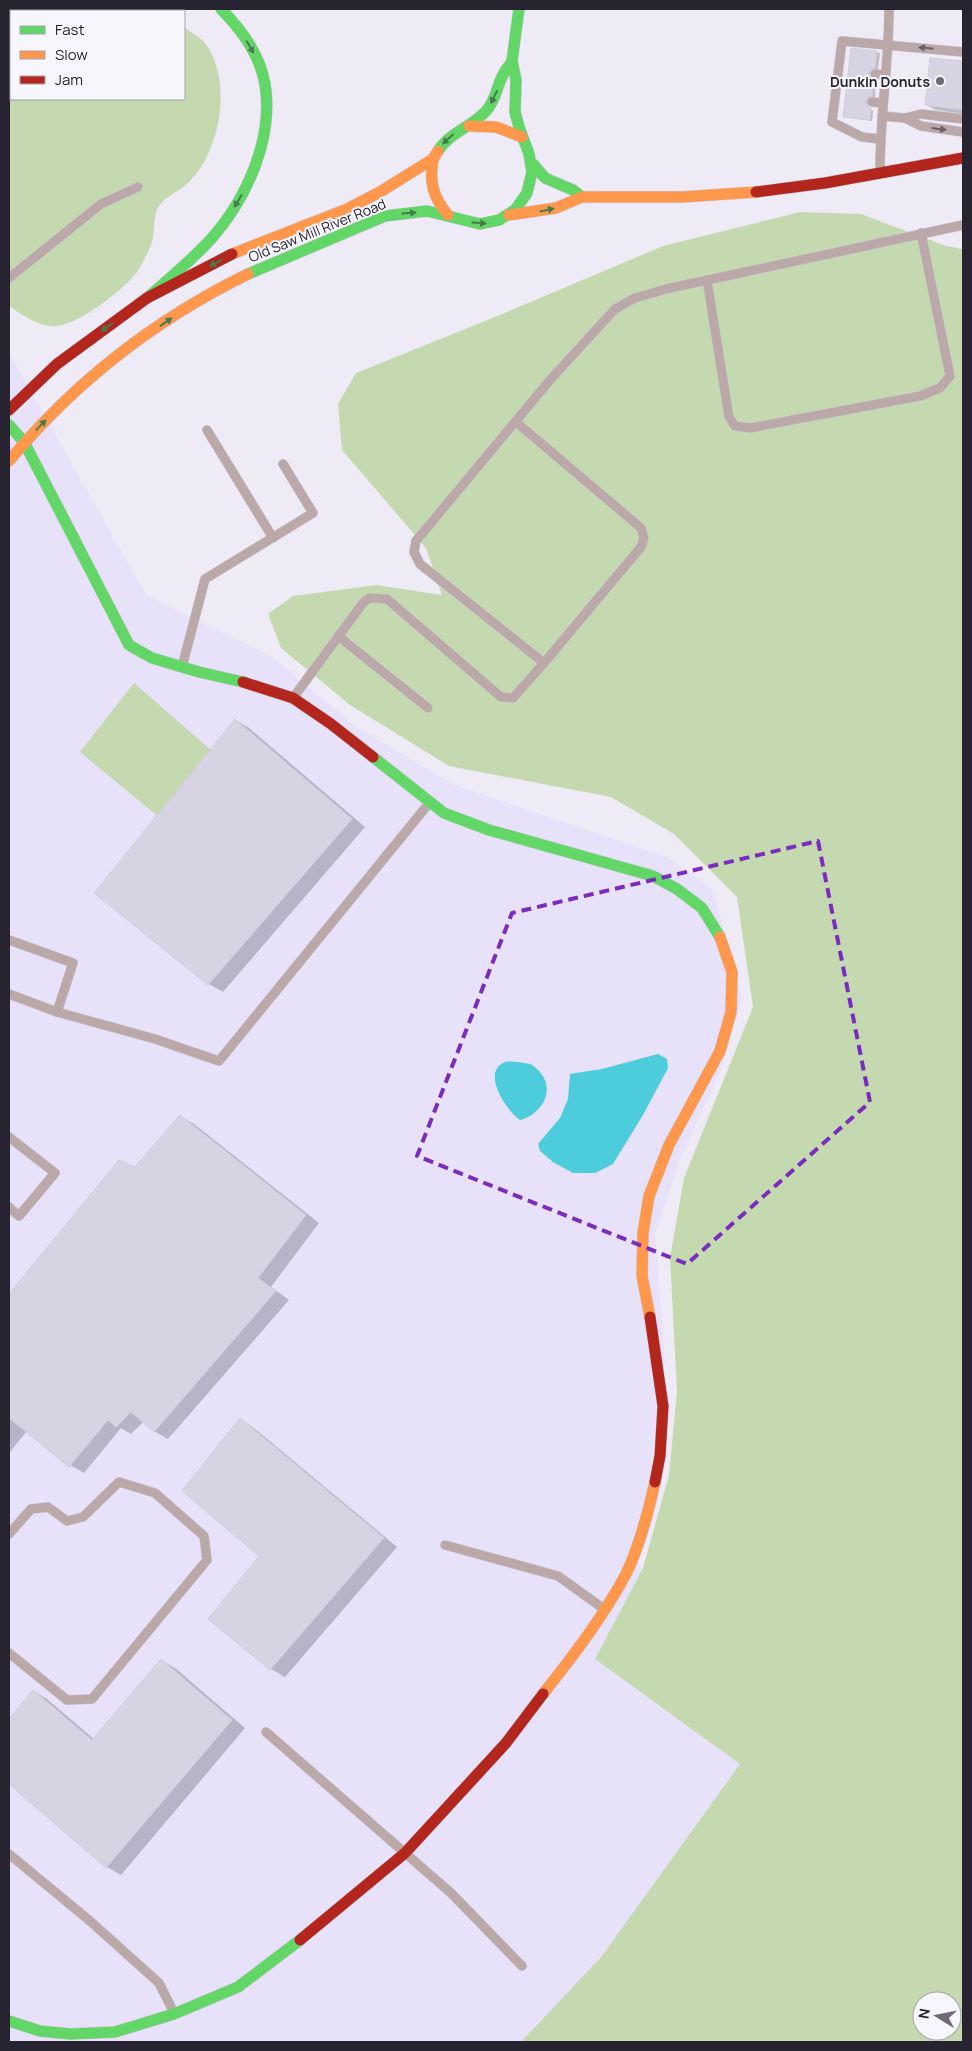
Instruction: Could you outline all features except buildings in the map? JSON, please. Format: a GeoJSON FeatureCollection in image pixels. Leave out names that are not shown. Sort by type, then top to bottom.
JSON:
{"type":"FeatureCollection","features":[{"type":"Feature","properties":{"kind":"street"},"geometry":{"type":"LineString","coordinates":[[147,298],[211,238],[240,200],[258,162],[267,122],[265,83],[251,47],[228,15],[221,9]]}},
{"type":"Feature","properties":{"kind":"street"},"geometry":{"type":"LineString","coordinates":[[519,14],[512,62],[516,78],[516,116],[522,137],[533,164],[545,178],[573,190],[582,197]]}},
{"type":"Feature","properties":{"kind":"street","name":"Old Saw Mill River Road"},"geometry":{"type":"LineString","coordinates":[[9,410],[57,364],[147,298],[237,252],[347,209],[380,192],[433,159],[449,136],[469,126],[487,110],[497,94],[502,76],[512,62]]}},
{"type":"Feature","properties":{"kind":"street"},"geometry":{"type":"LineString","coordinates":[[469,126],[490,125],[506,129],[522,137]]}},
{"type":"Feature","properties":{"kind":"street"},"geometry":{"type":"LineString","coordinates":[[509,215],[530,214],[569,205],[582,197],[677,198],[742,194],[813,185],[963,158]]}},
{"type":"Feature","properties":{"kind":"street"},"geometry":{"type":"LineString","coordinates":[[433,159],[430,174],[434,196],[448,215]]}},
{"type":"Feature","properties":{"kind":"street","name":"Old Saw Mill River Road"},"geometry":{"type":"LineString","coordinates":[[9,461],[24,442],[65,399],[122,352],[168,320],[226,285],[277,261],[383,217],[409,212],[431,212],[485,225],[498,222],[521,204],[528,192],[533,164]]}},
{"type":"Feature","properties":{"kind":"street"},"geometry":{"type":"LineString","coordinates":[[9,425],[24,442],[129,645],[152,658],[182,668],[257,685],[293,698],[324,718],[444,814],[489,830],[653,876],[677,889],[702,908],[720,937],[732,972],[731,1012],[720,1051],[669,1145],[650,1196],[642,1233],[642,1276],[652,1327],[663,1406],[660,1456],[648,1514],[626,1572],[584,1641],[506,1743],[405,1853],[324,1922],[238,1987],[174,2014],[115,2032],[71,2034],[40,2032],[9,2021]]}},
{"type":"Feature","properties":{"kind":"lane"},"geometry":{"type":"LineString","coordinates":[[880,172],[880,139],[886,76],[889,9]]}},
{"type":"Feature","properties":{"kind":"lane"},"geometry":{"type":"LineString","coordinates":[[880,139],[862,137],[832,122],[835,98],[843,71],[842,41],[963,52]]}},
{"type":"Feature","properties":{"kind":"lane"},"geometry":{"type":"LineString","coordinates":[[875,74],[886,76]]}},
{"type":"Feature","properties":{"kind":"lane"},"geometry":{"type":"LineString","coordinates":[[835,98],[845,99]]}},
{"type":"Feature","properties":{"kind":"lane"},"geometry":{"type":"LineString","coordinates":[[872,102],[883,103]]}},
{"type":"Feature","properties":{"kind":"lane"},"geometry":{"type":"LineString","coordinates":[[882,116],[905,118],[921,114],[963,120]]}},
{"type":"Feature","properties":{"kind":"lane"},"geometry":{"type":"LineString","coordinates":[[905,118],[921,126],[963,132]]}},
{"type":"Feature","properties":{"kind":"lane"},"geometry":{"type":"LineString","coordinates":[[9,278],[101,204],[138,188]]}},
{"type":"Feature","properties":{"kind":"lane"},"geometry":{"type":"LineString","coordinates":[[544,663],[420,564],[414,552],[416,541],[550,380],[615,309],[635,298],[707,280],[921,233],[963,226]]}},
{"type":"Feature","properties":{"kind":"lane"},"geometry":{"type":"LineString","coordinates":[[707,280],[729,417],[736,426],[750,428],[920,396],[940,388],[950,376],[921,233]]}},
{"type":"Feature","properties":{"kind":"lane"},"geometry":{"type":"LineString","coordinates":[[293,698],[362,603],[369,598],[387,599],[501,697],[512,698],[544,663],[641,547],[644,538],[641,528],[516,422]]}},
{"type":"Feature","properties":{"kind":"lane"},"geometry":{"type":"LineString","coordinates":[[207,430],[273,538]]}},
{"type":"Feature","properties":{"kind":"lane"},"geometry":{"type":"LineString","coordinates":[[182,668],[205,579],[313,513],[283,464]]}},
{"type":"Feature","properties":{"kind":"lane"},"geometry":{"type":"LineString","coordinates":[[338,636],[428,708]]}},
{"type":"Feature","properties":{"kind":"lane"},"geometry":{"type":"LineString","coordinates":[[9,994],[57,1012],[154,1039],[219,1062],[430,802]]}},
{"type":"Feature","properties":{"kind":"lane"},"geometry":{"type":"LineString","coordinates":[[9,940],[73,963],[57,1012]]}},
{"type":"Feature","properties":{"kind":"lane"},"geometry":{"type":"LineString","coordinates":[[9,1137],[55,1173],[19,1216],[9,1207]]}},
{"type":"Feature","properties":{"kind":"lane"},"geometry":{"type":"LineString","coordinates":[[9,1534],[31,1509],[48,1507],[67,1522],[83,1517],[119,1482],[155,1493],[204,1536],[207,1560],[92,1699],[67,1700],[10,1658]]}},
{"type":"Feature","properties":{"kind":"lane"},"geometry":{"type":"LineString","coordinates":[[444,1545],[558,1576],[604,1609]]}},
{"type":"Feature","properties":{"kind":"lane"},"geometry":{"type":"LineString","coordinates":[[266,1732],[451,1893],[522,1966]]}},
{"type":"Feature","properties":{"kind":"lane"},"geometry":{"type":"LineString","coordinates":[[9,1854],[90,1921],[160,1983],[174,2014]]}},
{"type":"Feature","properties":{"kind":"highlighted area"},"geometry":{"type":"Polygon","coordinates":[[[818,841],[870,1102],[687,1264],[417,1156],[512,913],[818,841]]]}},
{"type":"Feature","properties":{"kind":"shaded area"},"geometry":{"type":"Polygon","coordinates":[[[9,353],[146,595],[274,658],[355,726],[452,784],[669,858],[713,890],[742,999],[720,1073],[679,1161],[655,1233],[665,1362],[638,1563],[877,1843],[694,2042],[9,2042],[9,353]]]}},
{"type":"Feature","properties":{"kind":"green space"},"geometry":{"type":"Polygon","coordinates":[[[9,9],[161,9],[162,10],[10,10],[10,100],[185,100],[185,28],[205,43],[214,58],[219,76],[221,95],[215,135],[209,153],[199,170],[188,183],[160,205],[155,219],[152,243],[145,259],[133,277],[94,309],[71,322],[60,325],[50,326],[39,323],[9,306],[9,9]]]}},
{"type":"Feature","properties":{"kind":"green space"},"geometry":{"type":"Polygon","coordinates":[[[800,212],[861,214],[946,246],[963,249],[963,2042],[521,2042],[602,1956],[740,1764],[595,1659],[643,1568],[669,1475],[677,1391],[670,1258],[684,1178],[753,1007],[737,897],[674,834],[611,797],[449,766],[350,705],[281,648],[268,614],[293,596],[376,585],[442,595],[426,548],[342,450],[338,404],[356,373],[663,246],[800,212]]]}},
{"type":"Feature","properties":{"kind":"green space"},"geometry":{"type":"Polygon","coordinates":[[[134,683],[212,751],[160,818],[80,752],[134,683]]]}},
{"type":"Feature","properties":{"kind":"water"},"geometry":{"type":"Polygon","coordinates":[[[658,1054],[667,1059],[668,1068],[643,1115],[613,1164],[595,1173],[573,1173],[553,1162],[540,1151],[538,1144],[560,1118],[568,1099],[570,1074],[602,1069],[658,1054]]]}},
{"type":"Feature","properties":{"kind":"water"},"geometry":{"type":"Polygon","coordinates":[[[505,1062],[518,1062],[535,1067],[544,1078],[547,1086],[544,1101],[540,1107],[528,1117],[520,1120],[503,1100],[495,1082],[495,1074],[498,1067],[505,1062]]]}},
{"type":"Feature","properties":{"kind":"traffic: fast"},"geometry":{"type":"LineString","coordinates":[[147,298],[196,254],[225,222],[247,186],[261,146],[267,104],[262,73],[249,43],[221,9]]}},
{"type":"Feature","properties":{"kind":"traffic: fast"},"geometry":{"type":"LineString","coordinates":[[248,274],[385,216],[427,211],[480,224],[499,220],[515,210],[527,193],[532,172],[529,154],[515,112],[516,80],[512,61],[519,9]]}},
{"type":"Feature","properties":{"kind":"traffic: fast"},"geometry":{"type":"LineString","coordinates":[[438,151],[443,144],[486,111],[492,102],[504,73],[512,62]]}},
{"type":"Feature","properties":{"kind":"traffic: fast"},"geometry":{"type":"LineString","coordinates":[[533,164],[545,178],[573,190],[582,197]]}},
{"type":"Feature","properties":{"kind":"traffic: fast"},"geometry":{"type":"LineString","coordinates":[[9,425],[24,442],[129,645],[152,658],[199,672],[243,682]]}},
{"type":"Feature","properties":{"kind":"traffic: fast"},"geometry":{"type":"LineString","coordinates":[[373,757],[444,813],[489,830],[653,876],[677,889],[702,908],[720,937]]}},
{"type":"Feature","properties":{"kind":"traffic: fast"},"geometry":{"type":"LineString","coordinates":[[9,2021],[40,2031],[71,2034],[115,2032],[174,2014],[238,1987],[300,1940]]}},
{"type":"Feature","properties":{"kind":"traffic: slow"},"geometry":{"type":"LineString","coordinates":[[469,126],[496,127],[522,137]]}},
{"type":"Feature","properties":{"kind":"traffic: slow"},"geometry":{"type":"LineString","coordinates":[[232,254],[347,209],[380,192],[433,159],[438,151]]}},
{"type":"Feature","properties":{"kind":"traffic: slow"},"geometry":{"type":"LineString","coordinates":[[433,159],[433,189],[448,215]]}},
{"type":"Feature","properties":{"kind":"traffic: slow"},"geometry":{"type":"LineString","coordinates":[[509,215],[556,208],[582,197],[682,197],[756,192]]}},
{"type":"Feature","properties":{"kind":"traffic: slow"},"geometry":{"type":"LineString","coordinates":[[9,461],[61,405],[119,355],[181,311],[248,274]]}},
{"type":"Feature","properties":{"kind":"traffic: slow"},"geometry":{"type":"LineString","coordinates":[[650,1317],[642,1276],[643,1233],[649,1196],[669,1145],[720,1051],[731,1012],[732,972],[720,937]]}},
{"type":"Feature","properties":{"kind":"traffic: slow"},"geometry":{"type":"LineString","coordinates":[[543,1694],[598,1621],[626,1574],[639,1540],[655,1482]]}},
{"type":"Feature","properties":{"kind":"traffic: jam"},"geometry":{"type":"LineString","coordinates":[[756,192],[825,183],[963,158]]}},
{"type":"Feature","properties":{"kind":"traffic: jam"},"geometry":{"type":"LineString","coordinates":[[9,410],[57,364],[147,298],[232,254]]}},
{"type":"Feature","properties":{"kind":"traffic: jam"},"geometry":{"type":"LineString","coordinates":[[243,682],[293,698],[331,724],[373,757]]}},
{"type":"Feature","properties":{"kind":"traffic: jam"},"geometry":{"type":"LineString","coordinates":[[650,1317],[663,1406],[660,1456],[655,1482]]}},
{"type":"Feature","properties":{"kind":"traffic: jam"},"geometry":{"type":"LineString","coordinates":[[300,1940],[405,1853],[506,1743],[543,1694]]}},
{"type":"Feature","properties":{"kind":"place","name":"Dunkin Donuts"},"geometry":{"type":"Point","coordinates":[940,81]}}]}
